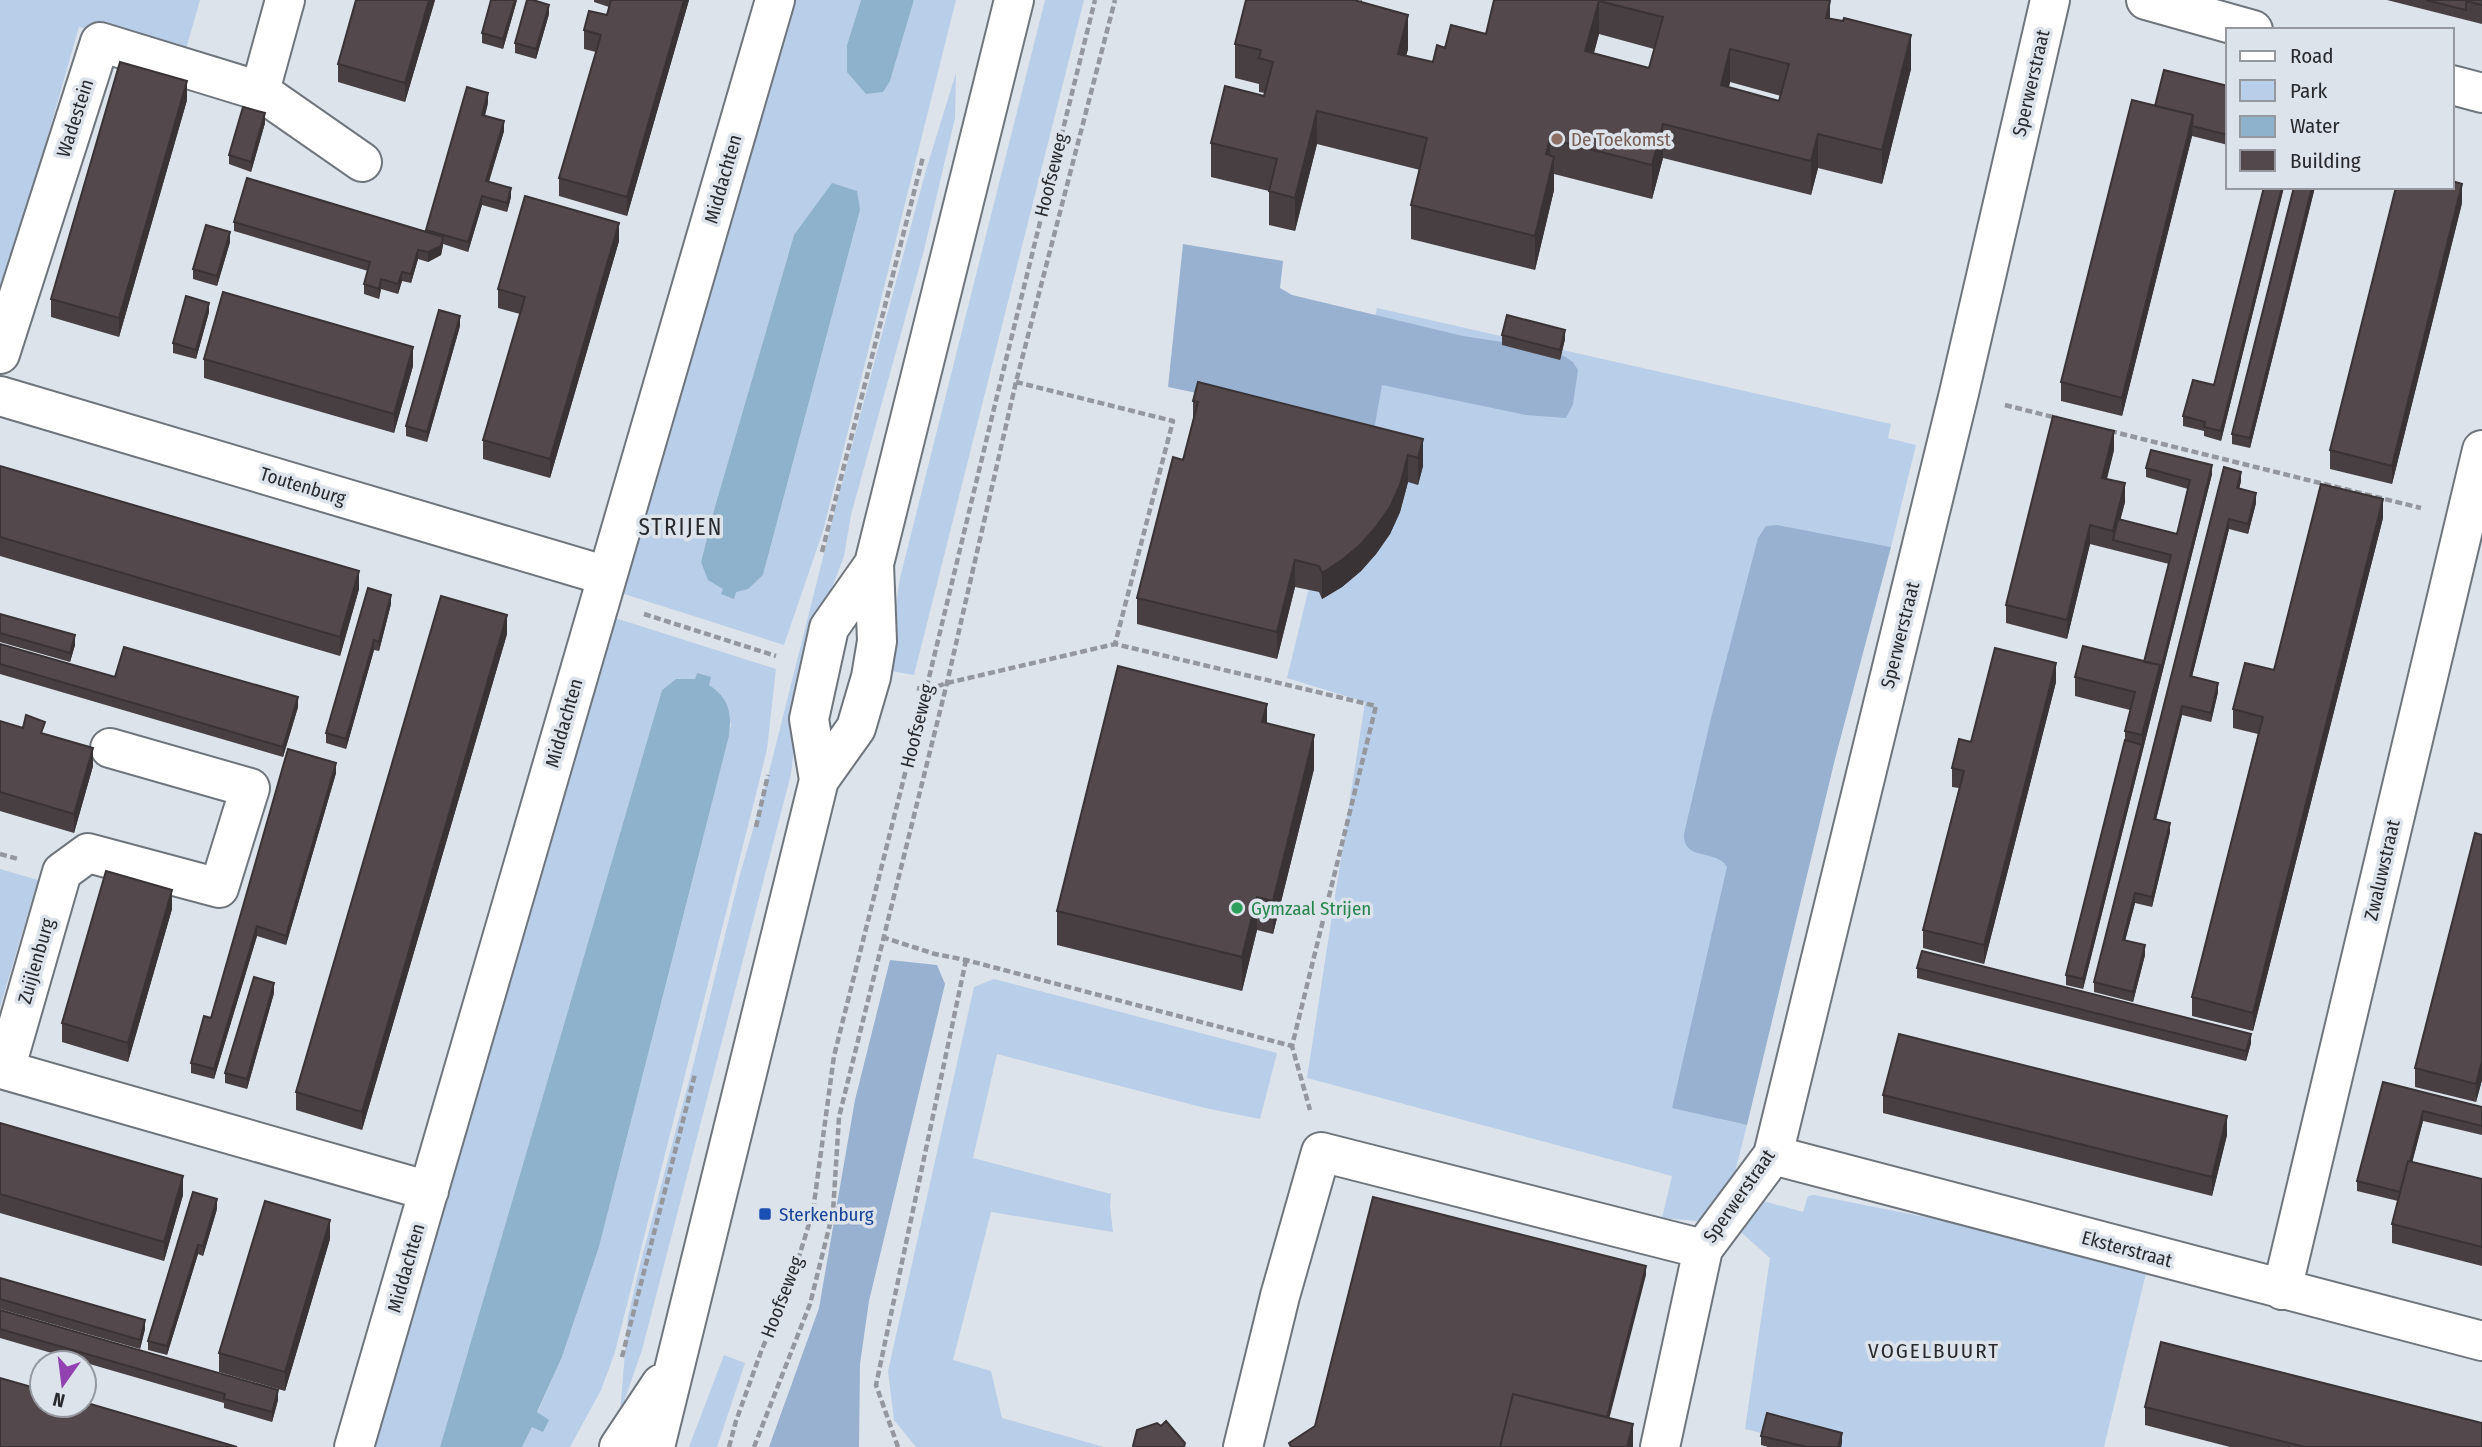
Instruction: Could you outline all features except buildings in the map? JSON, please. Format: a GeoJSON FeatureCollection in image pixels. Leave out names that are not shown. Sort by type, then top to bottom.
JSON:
{"type":"FeatureCollection","features":[{"type":"Feature","properties":{"kind":"street"},"geometry":{"type":"LineString","coordinates":[[260,91],[285,0]]}},
{"type":"Feature","properties":{"kind":"street","name":"Middachten"},"geometry":{"type":"LineString","coordinates":[[354,1447],[775,0]]}},
{"type":"Feature","properties":{"kind":"street"},"geometry":{"type":"LineString","coordinates":[[655,1447],[819,780],[856,728],[871,677],[877,640],[874,564],[1014,0]]}},
{"type":"Feature","properties":{"kind":"street","name":"Sperwerstraat"},"geometry":{"type":"LineString","coordinates":[[1660,1447],[1703,1249],[1773,1155],[1959,393],[2050,0]]}},
{"type":"Feature","properties":{"kind":"street"},"geometry":{"type":"LineString","coordinates":[[2146,0],[2246,28]]}},
{"type":"Feature","properties":{"kind":"street","name":"Wadestein"},"geometry":{"type":"LineString","coordinates":[[0,354],[100,42],[260,91],[362,162]]}},
{"type":"Feature","properties":{"kind":"street"},"geometry":{"type":"LineString","coordinates":[[2454,86],[2482,93]]}},
{"type":"Feature","properties":{"kind":"street","name":"Toutenburg"},"geometry":{"type":"LineString","coordinates":[[0,396],[607,576]]}},
{"type":"Feature","properties":{"kind":"street","name":"Zwaluwstraat"},"geometry":{"type":"LineString","coordinates":[[2282,1290],[2482,450]]}},
{"type":"Feature","properties":{"kind":"street"},"geometry":{"type":"LineString","coordinates":[[819,780],[809,719],[829,628],[874,564]]}},
{"type":"Feature","properties":{"kind":"street","name":"Zuijlenburg"},"geometry":{"type":"LineString","coordinates":[[110,748],[250,788],[219,888],[88,853],[62,872],[2,1069],[429,1191]]}},
{"type":"Feature","properties":{"kind":"street"},"geometry":{"type":"LineString","coordinates":[[1243,1447],[1280,1296],[1321,1152]]}},
{"type":"Feature","properties":{"kind":"street","name":"Sperwerstraat"},"geometry":{"type":"LineString","coordinates":[[1321,1152],[1703,1249]]}},
{"type":"Feature","properties":{"kind":"street","name":"Eksterstraat"},"geometry":{"type":"LineString","coordinates":[[1773,1155],[2482,1341]]}},
{"type":"Feature","properties":{"kind":"street"},"geometry":{"type":"LineString","coordinates":[[619,1447],[674,1365]]}},
{"type":"Feature","properties":{"kind":"path","name":"Hoofseweg"},"geometry":{"type":"LineString","coordinates":[[729,1447],[762,1349],[789,1289],[813,1211],[834,1056],[1095,0]]}},
{"type":"Feature","properties":{"kind":"path"},"geometry":{"type":"LineString","coordinates":[[754,1447],[810,1304],[833,1212],[839,1117],[947,683],[1016,382],[1115,0]]}},
{"type":"Feature","properties":{"kind":"path"},"geometry":{"type":"LineString","coordinates":[[1016,382],[1172,421],[1115,644],[1376,706],[1292,1046],[1321,1152]]}},
{"type":"Feature","properties":{"kind":"path"},"geometry":{"type":"LineString","coordinates":[[1959,393],[2066,420]]}},
{"type":"Feature","properties":{"kind":"path"},"geometry":{"type":"LineString","coordinates":[[2106,430],[2466,519]]}},
{"type":"Feature","properties":{"kind":"path"},"geometry":{"type":"LineString","coordinates":[[882,937],[935,954],[1292,1046]]}},
{"type":"Feature","properties":{"kind":"path"},"geometry":{"type":"LineString","coordinates":[[898,1447],[876,1385],[966,960]]}},
{"type":"Feature","properties":{"kind":"green space"},"geometry":{"type":"Polygon","coordinates":[[[0,0],[200,0],[184,56],[79,27],[0,303],[0,0]]]}},
{"type":"Feature","properties":{"kind":"green space"},"geometry":{"type":"Polygon","coordinates":[[[791,0],[861,0],[847,45],[890,81],[914,0],[956,0],[823,531],[784,645],[618,592],[791,0]],[[860,210],[794,235],[714,510],[701,562],[722,586],[729,590],[743,590],[763,575],[860,210]]]}},
{"type":"Feature","properties":{"kind":"green space"},"geometry":{"type":"Polygon","coordinates":[[[1045,0],[1084,0],[914,675],[886,670],[900,578],[1045,0]]]}},
{"type":"Feature","properties":{"kind":"green space"},"geometry":{"type":"Polygon","coordinates":[[[956,73],[955,118],[924,250],[851,515],[844,556],[822,614],[798,710],[791,774],[642,1350],[620,1413],[628,1317],[640,1265],[839,494],[926,170],[956,73]]]}},
{"type":"Feature","properties":{"kind":"green space"},"geometry":{"type":"Polygon","coordinates":[[[1377,308],[1891,424],[1888,438],[1916,445],[1891,547],[1862,542],[1724,1120],[1747,1125],[1734,1176],[1727,1191],[1803,1212],[1808,1196],[1814,1195],[1970,1226],[2146,1273],[2104,1447],[1818,1447],[1745,1429],[1770,1258],[1717,1211],[1710,1222],[1662,1218],[1672,1176],[1307,1078],[1365,702],[1287,678],[1377,308]]]}},
{"type":"Feature","properties":{"kind":"green space"},"geometry":{"type":"Polygon","coordinates":[[[612,617],[776,669],[767,749],[615,1352],[601,1390],[570,1447],[522,1447],[532,1427],[548,1420],[537,1413],[562,1357],[599,1247],[729,736],[731,724],[709,685],[697,673],[695,679],[676,679],[662,690],[440,1447],[368,1447],[612,617]]]}},
{"type":"Feature","properties":{"kind":"green space"},"geometry":{"type":"Polygon","coordinates":[[[0,869],[38,880],[0,1007],[0,869]]]}},
{"type":"Feature","properties":{"kind":"green space"},"geometry":{"type":"Polygon","coordinates":[[[994,979],[1277,1053],[1260,1119],[1205,1108],[997,1054],[973,1158],[1111,1194],[1113,1232],[991,1212],[953,1360],[991,1371],[1002,1418],[1104,1447],[916,1447],[894,1420],[888,1371],[974,987],[994,979]]]}},
{"type":"Feature","properties":{"kind":"green space"},"geometry":{"type":"Polygon","coordinates":[[[724,1355],[745,1363],[717,1447],[689,1447],[724,1355]]]}},
{"type":"Feature","properties":{"kind":"shaded area"},"geometry":{"type":"Polygon","coordinates":[[[1183,244],[1283,261],[1280,288],[1292,295],[1463,336],[1562,355],[1573,362],[1578,370],[1573,404],[1566,418],[1526,415],[1382,385],[1374,430],[1168,387],[1183,244]]]}},
{"type":"Feature","properties":{"kind":"shaded area"},"geometry":{"type":"Polygon","coordinates":[[[1777,525],[1891,547],[1835,759],[1747,1125],[1672,1108],[1727,867],[1716,858],[1694,852],[1685,843],[1684,834],[1758,538],[1766,526],[1777,525]]]}},
{"type":"Feature","properties":{"kind":"shaded area"},"geometry":{"type":"Polygon","coordinates":[[[890,960],[937,965],[945,984],[869,1301],[860,1364],[859,1447],[769,1447],[819,1308],[855,1100],[890,960]]]}},
{"type":"Feature","properties":{"kind":"water"},"geometry":{"type":"Polygon","coordinates":[[[861,0],[914,0],[890,81],[883,92],[866,94],[847,72],[847,45],[861,0]]]}},
{"type":"Feature","properties":{"kind":"water"},"geometry":{"type":"Polygon","coordinates":[[[832,183],[857,191],[860,210],[763,575],[748,589],[736,592],[734,599],[721,594],[723,589],[708,580],[701,562],[794,235],[832,183]]]}},
{"type":"Feature","properties":{"kind":"water"},"geometry":{"type":"Polygon","coordinates":[[[697,673],[711,677],[709,685],[725,701],[730,720],[729,736],[599,1247],[562,1357],[537,1412],[549,1420],[543,1432],[532,1427],[522,1447],[440,1447],[662,690],[676,679],[695,679],[697,673]]]}},
{"type":"Feature","properties":{"kind":"place","name":"De Toekomst"},"geometry":{"type":"Point","coordinates":[1557,139]}},
{"type":"Feature","properties":{"kind":"place","name":"Gymzaal Strijen"},"geometry":{"type":"Point","coordinates":[1237,908]}},
{"type":"Feature","properties":{"kind":"place","name":"Sterkenburg"},"geometry":{"type":"Point","coordinates":[765,1214]}},
{"type":"Feature","properties":{"kind":"district","name":"STRIJEN"},"geometry":{"type":"Point","coordinates":[681,527]}},
{"type":"Feature","properties":{"kind":"district","name":"VOGELBUURT"},"geometry":{"type":"Point","coordinates":[1934,1351]}}]}
